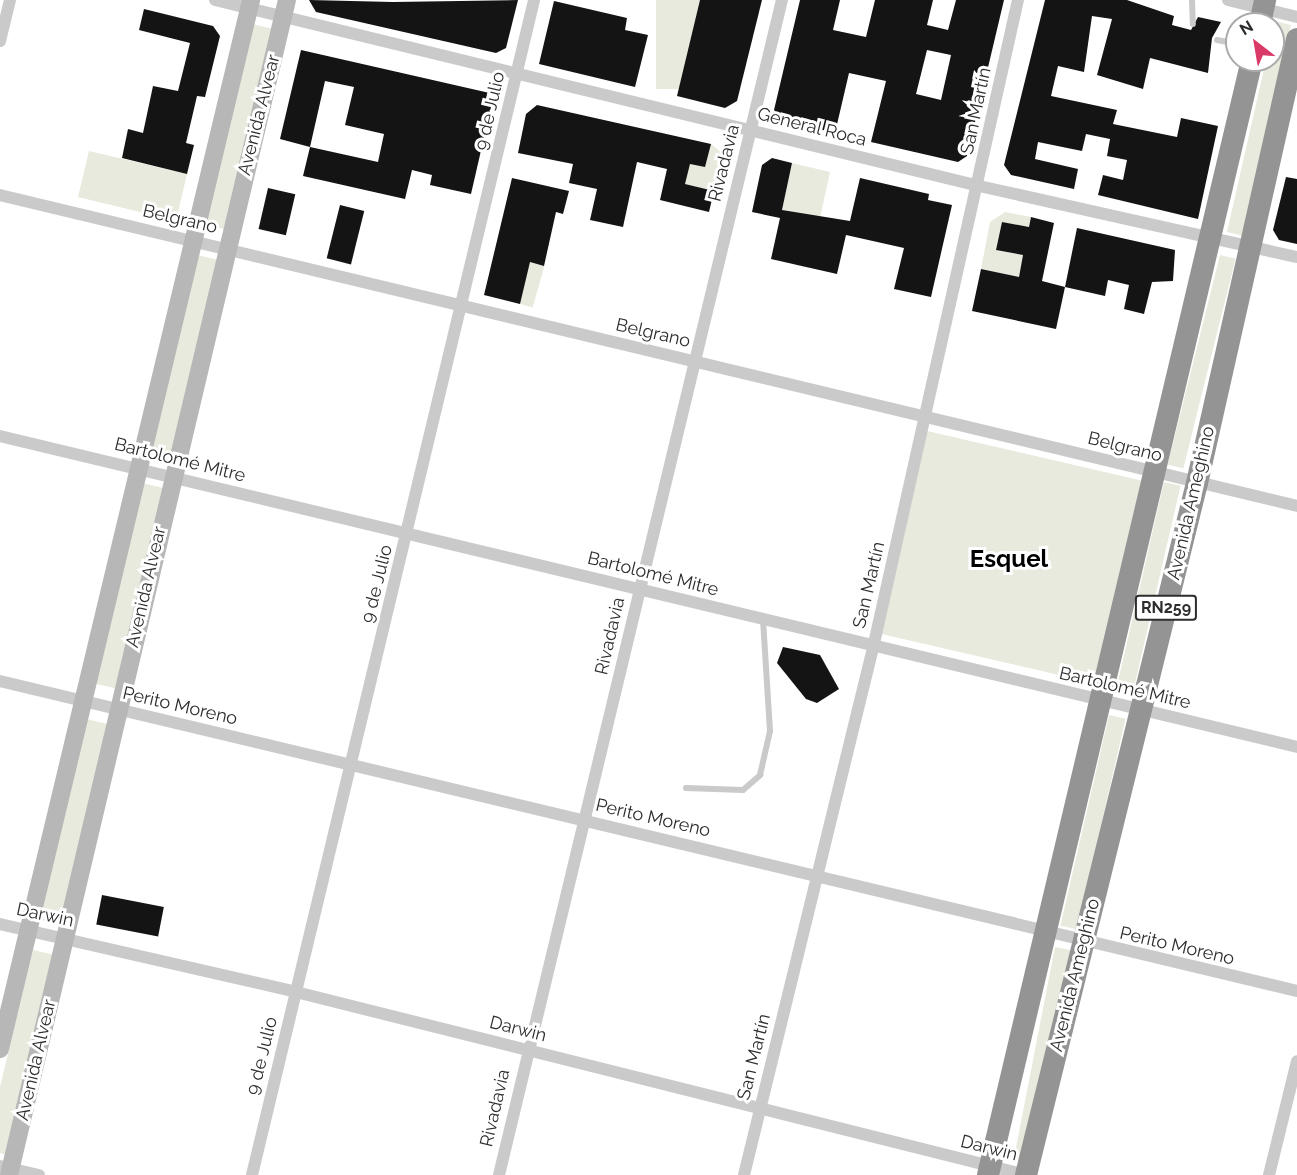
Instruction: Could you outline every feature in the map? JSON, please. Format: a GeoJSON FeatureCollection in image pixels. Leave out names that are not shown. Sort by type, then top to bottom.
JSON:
{"type":"FeatureCollection","features":[{"type":"Feature","properties":{"kind":"highway","name":"Avenida Ameghino"},"geometry":{"type":"LineString","coordinates":[[1026,1175],[1197,483],[1297,39]]}},
{"type":"Feature","properties":{"kind":"highway","name":"Avenida Ameghino"},"geometry":{"type":"LineString","coordinates":[[989,1171],[1049,935],[1100,700],[1214,238],[1249,72]]}},
{"type":"Feature","properties":{"kind":"main road","name":"Avenida Alvear"},"geometry":{"type":"LineString","coordinates":[[0,1050],[249,4]]}},
{"type":"Feature","properties":{"kind":"main road","name":"Avenida Alvear"},"geometry":{"type":"LineString","coordinates":[[6,1170],[65,938],[171,477],[285,8]]}},
{"type":"Feature","properties":{"kind":"street"},"geometry":{"type":"LineString","coordinates":[[0,41],[10,0]]}},
{"type":"Feature","properties":{"kind":"street","name":"General Roca"},"geometry":{"type":"LineString","coordinates":[[215,0],[285,8],[517,73],[751,131],[979,186],[1297,257]]}},
{"type":"Feature","properties":{"kind":"street","name":"9 de Julio"},"geometry":{"type":"LineString","coordinates":[[252,1175],[408,534],[534,0]]}},
{"type":"Feature","properties":{"kind":"street","name":"Rivadavia"},"geometry":{"type":"LineString","coordinates":[[499,1175],[527,1050],[585,821],[639,588],[782,0]]}},
{"type":"Feature","properties":{"kind":"street","name":"San Martín"},"geometry":{"type":"LineString","coordinates":[[744,1175],[873,648],[979,186],[1018,0]]}},
{"type":"Feature","properties":{"kind":"street"},"geometry":{"type":"LineString","coordinates":[[1228,0],[1263,11],[1297,17]]}},
{"type":"Feature","properties":{"kind":"street","name":"Belgrano"},"geometry":{"type":"LineString","coordinates":[[0,195],[1297,506]]}},
{"type":"Feature","properties":{"kind":"street","name":"Bartolomé Mitre"},"geometry":{"type":"LineString","coordinates":[[0,436],[139,467],[171,477],[639,588],[873,648],[1297,747]]}},
{"type":"Feature","properties":{"kind":"street","name":"Perito Moreno"},"geometry":{"type":"LineString","coordinates":[[0,681],[817,875],[1082,943],[1297,991]]}},
{"type":"Feature","properties":{"kind":"street","name":"Darwin"},"geometry":{"type":"LineString","coordinates":[[0,924],[296,992],[760,1108],[989,1171],[1026,1175]]}},
{"type":"Feature","properties":{"kind":"street"},"geometry":{"type":"LineString","coordinates":[[1269,1175],[1297,1061]]}},
{"type":"Feature","properties":{"kind":"street"},"geometry":{"type":"LineString","coordinates":[[6,1170],[39,1175]]}},
{"type":"Feature","properties":{"kind":"lane"},"geometry":{"type":"LineString","coordinates":[[1192,0],[1193,24]]}},
{"type":"Feature","properties":{"kind":"lane"},"geometry":{"type":"LineString","coordinates":[[1217,40],[1225,42]]}},
{"type":"Feature","properties":{"kind":"lane"},"geometry":{"type":"LineString","coordinates":[[686,788],[743,790],[760,775],[770,731],[762,620]]}},
{"type":"Feature","properties":{"kind":"shaded area"},"geometry":{"type":"Polygon","coordinates":[[[656,0],[700,0],[700,89],[656,89],[656,0]]]}},
{"type":"Feature","properties":{"kind":"shaded area"},"geometry":{"type":"Polygon","coordinates":[[[252,24],[274,29],[228,230],[206,225],[252,24]]]}},
{"type":"Feature","properties":{"kind":"shaded area"},"geometry":{"type":"Polygon","coordinates":[[[1285,24],[1291,25],[1285,52],[1285,24]]]}},
{"type":"Feature","properties":{"kind":"shaded area"},"geometry":{"type":"Polygon","coordinates":[[[1263,72],[1281,72],[1244,236],[1227,232],[1263,72]]]}},
{"type":"Feature","properties":{"kind":"shaded area"},"geometry":{"type":"Polygon","coordinates":[[[711,144],[723,154],[714,191],[685,184],[690,164],[705,167],[711,144]]]}},
{"type":"Feature","properties":{"kind":"shaded area"},"geometry":{"type":"Polygon","coordinates":[[[89,151],[187,174],[178,212],[165,218],[78,197],[89,151]]]}},
{"type":"Feature","properties":{"kind":"shaded area"},"geometry":{"type":"Polygon","coordinates":[[[792,163],[830,172],[809,268],[795,265],[805,216],[782,210],[792,163]]]}},
{"type":"Feature","properties":{"kind":"shaded area"},"geometry":{"type":"Polygon","coordinates":[[[1005,212],[1031,217],[1029,227],[1002,222],[996,250],[1023,255],[1019,277],[981,269],[990,222],[1005,212]]]}},
{"type":"Feature","properties":{"kind":"shaded area"},"geometry":{"type":"Polygon","coordinates":[[[197,255],[219,260],[173,461],[151,456],[197,255]]]}},
{"type":"Feature","properties":{"kind":"shaded area"},"geometry":{"type":"Polygon","coordinates":[[[1220,255],[1236,259],[1183,468],[1168,465],[1220,255]]]}},
{"type":"Feature","properties":{"kind":"shaded area"},"geometry":{"type":"Polygon","coordinates":[[[530,262],[544,266],[533,307],[518,303],[530,262]]]}},
{"type":"Feature","properties":{"kind":"shaded area"},"geometry":{"type":"Polygon","coordinates":[[[923,430],[1141,480],[1094,683],[876,633],[923,430]]]}},
{"type":"Feature","properties":{"kind":"shaded area"},"geometry":{"type":"Polygon","coordinates":[[[1164,482],[1181,486],[1132,696],[1115,692],[1164,482]]]}},
{"type":"Feature","properties":{"kind":"shaded area"},"geometry":{"type":"Polygon","coordinates":[[[142,483],[164,488],[118,689],[96,684],[142,483]]]}},
{"type":"Feature","properties":{"kind":"shaded area"},"geometry":{"type":"Polygon","coordinates":[[[1109,715],[1126,719],[1077,929],[1060,925],[1109,715]]]}},
{"type":"Feature","properties":{"kind":"shaded area"},"geometry":{"type":"Polygon","coordinates":[[[86,719],[108,724],[62,925],[40,920],[86,719]]]}},
{"type":"Feature","properties":{"kind":"shaded area"},"geometry":{"type":"Polygon","coordinates":[[[1055,947],[1071,950],[1029,1162],[1014,1159],[1055,947]]]}},
{"type":"Feature","properties":{"kind":"shaded area"},"geometry":{"type":"Polygon","coordinates":[[[33,950],[55,955],[7,1155],[0,1153],[0,1087],[33,950]]]}},
{"type":"Feature","properties":{"kind":"building"},"geometry":{"type":"Polygon","coordinates":[[[309,0],[393,2],[518,0],[506,48],[496,53],[316,12],[309,0]]]}},
{"type":"Feature","properties":{"kind":"building"},"geometry":{"type":"Polygon","coordinates":[[[700,0],[762,0],[737,101],[725,108],[677,96],[700,0]]]}},
{"type":"Feature","properties":{"kind":"building"},"geometry":{"type":"Polygon","coordinates":[[[800,0],[840,0],[833,30],[866,37],[875,0],[933,0],[927,25],[948,30],[956,0],[1004,0],[967,156],[958,162],[871,142],[886,81],[849,73],[835,133],[783,121],[774,110],[800,0]],[[927,50],[916,94],[941,100],[951,55],[927,50]]]}},
{"type":"Feature","properties":{"kind":"building"},"geometry":{"type":"Polygon","coordinates":[[[1045,0],[1127,0],[1174,16],[1172,25],[1191,30],[1198,17],[1221,22],[1212,38],[1208,73],[1150,58],[1143,89],[1097,75],[1112,19],[1092,16],[1084,72],[1058,66],[1051,96],[1117,110],[1113,124],[1177,137],[1181,118],[1218,126],[1198,219],[1098,195],[1103,175],[1123,180],[1127,160],[1107,156],[1110,139],[1086,134],[1082,151],[1038,142],[1035,159],[1078,169],[1074,189],[1011,175],[1004,165],[1045,0]]]}},
{"type":"Feature","properties":{"kind":"building"},"geometry":{"type":"Polygon","coordinates":[[[554,1],[627,18],[625,30],[648,35],[635,87],[539,64],[554,1]]]}},
{"type":"Feature","properties":{"kind":"building"},"geometry":{"type":"Polygon","coordinates":[[[144,9],[213,26],[220,36],[205,97],[197,96],[186,143],[194,145],[187,174],[122,158],[128,129],[143,133],[153,86],[178,91],[190,43],[139,30],[144,9]]]}},
{"type":"Feature","properties":{"kind":"building"},"geometry":{"type":"Polygon","coordinates":[[[301,50],[494,94],[471,194],[430,185],[432,175],[412,170],[405,199],[303,176],[310,147],[280,139],[301,50]],[[325,81],[310,147],[378,162],[384,134],[345,125],[354,87],[325,81]]]}},
{"type":"Feature","properties":{"kind":"building"},"geometry":{"type":"Polygon","coordinates":[[[537,105],[711,144],[705,167],[690,164],[685,184],[714,191],[709,212],[660,200],[667,169],[637,162],[623,227],[590,220],[597,189],[569,183],[573,164],[518,153],[526,114],[537,105]]]}},
{"type":"Feature","properties":{"kind":"building"},"geometry":{"type":"Polygon","coordinates":[[[772,158],[792,163],[782,210],[850,221],[860,178],[929,194],[928,200],[952,205],[931,297],[894,289],[904,248],[846,235],[837,274],[771,259],[780,218],[752,212],[762,165],[772,158]]]}},
{"type":"Feature","properties":{"kind":"building"},"geometry":{"type":"Polygon","coordinates":[[[1286,177],[1297,179],[1297,244],[1279,240],[1273,230],[1286,177]]]}},
{"type":"Feature","properties":{"kind":"building"},"geometry":{"type":"Polygon","coordinates":[[[512,178],[569,191],[563,214],[556,212],[544,266],[530,262],[520,304],[484,295],[512,178]]]}},
{"type":"Feature","properties":{"kind":"building"},"geometry":{"type":"Polygon","coordinates":[[[268,188],[295,194],[286,235],[259,229],[268,188]]]}},
{"type":"Feature","properties":{"kind":"building"},"geometry":{"type":"Polygon","coordinates":[[[340,205],[364,211],[351,264],[327,258],[340,205]]]}},
{"type":"Feature","properties":{"kind":"building"},"geometry":{"type":"Polygon","coordinates":[[[1031,217],[1054,223],[1042,281],[1065,287],[1056,329],[972,311],[981,269],[1019,277],[1023,255],[996,250],[1002,222],[1029,227],[1031,217]]]}},
{"type":"Feature","properties":{"kind":"building"},"geometry":{"type":"Polygon","coordinates":[[[1077,228],[1175,250],[1173,281],[1152,282],[1144,314],[1124,309],[1129,285],[1108,280],[1105,296],[1065,287],[1077,228]]]}},
{"type":"Feature","properties":{"kind":"building"},"geometry":{"type":"Polygon","coordinates":[[[783,647],[820,655],[839,689],[817,703],[806,699],[777,663],[783,647]]]}},
{"type":"Feature","properties":{"kind":"building"},"geometry":{"type":"Polygon","coordinates":[[[102,895],[164,907],[158,936],[96,924],[102,895]]]}},
{"type":"Feature","properties":{"kind":"district","name":"Esquel"},"geometry":{"type":"Point","coordinates":[1009,559]}}]}
